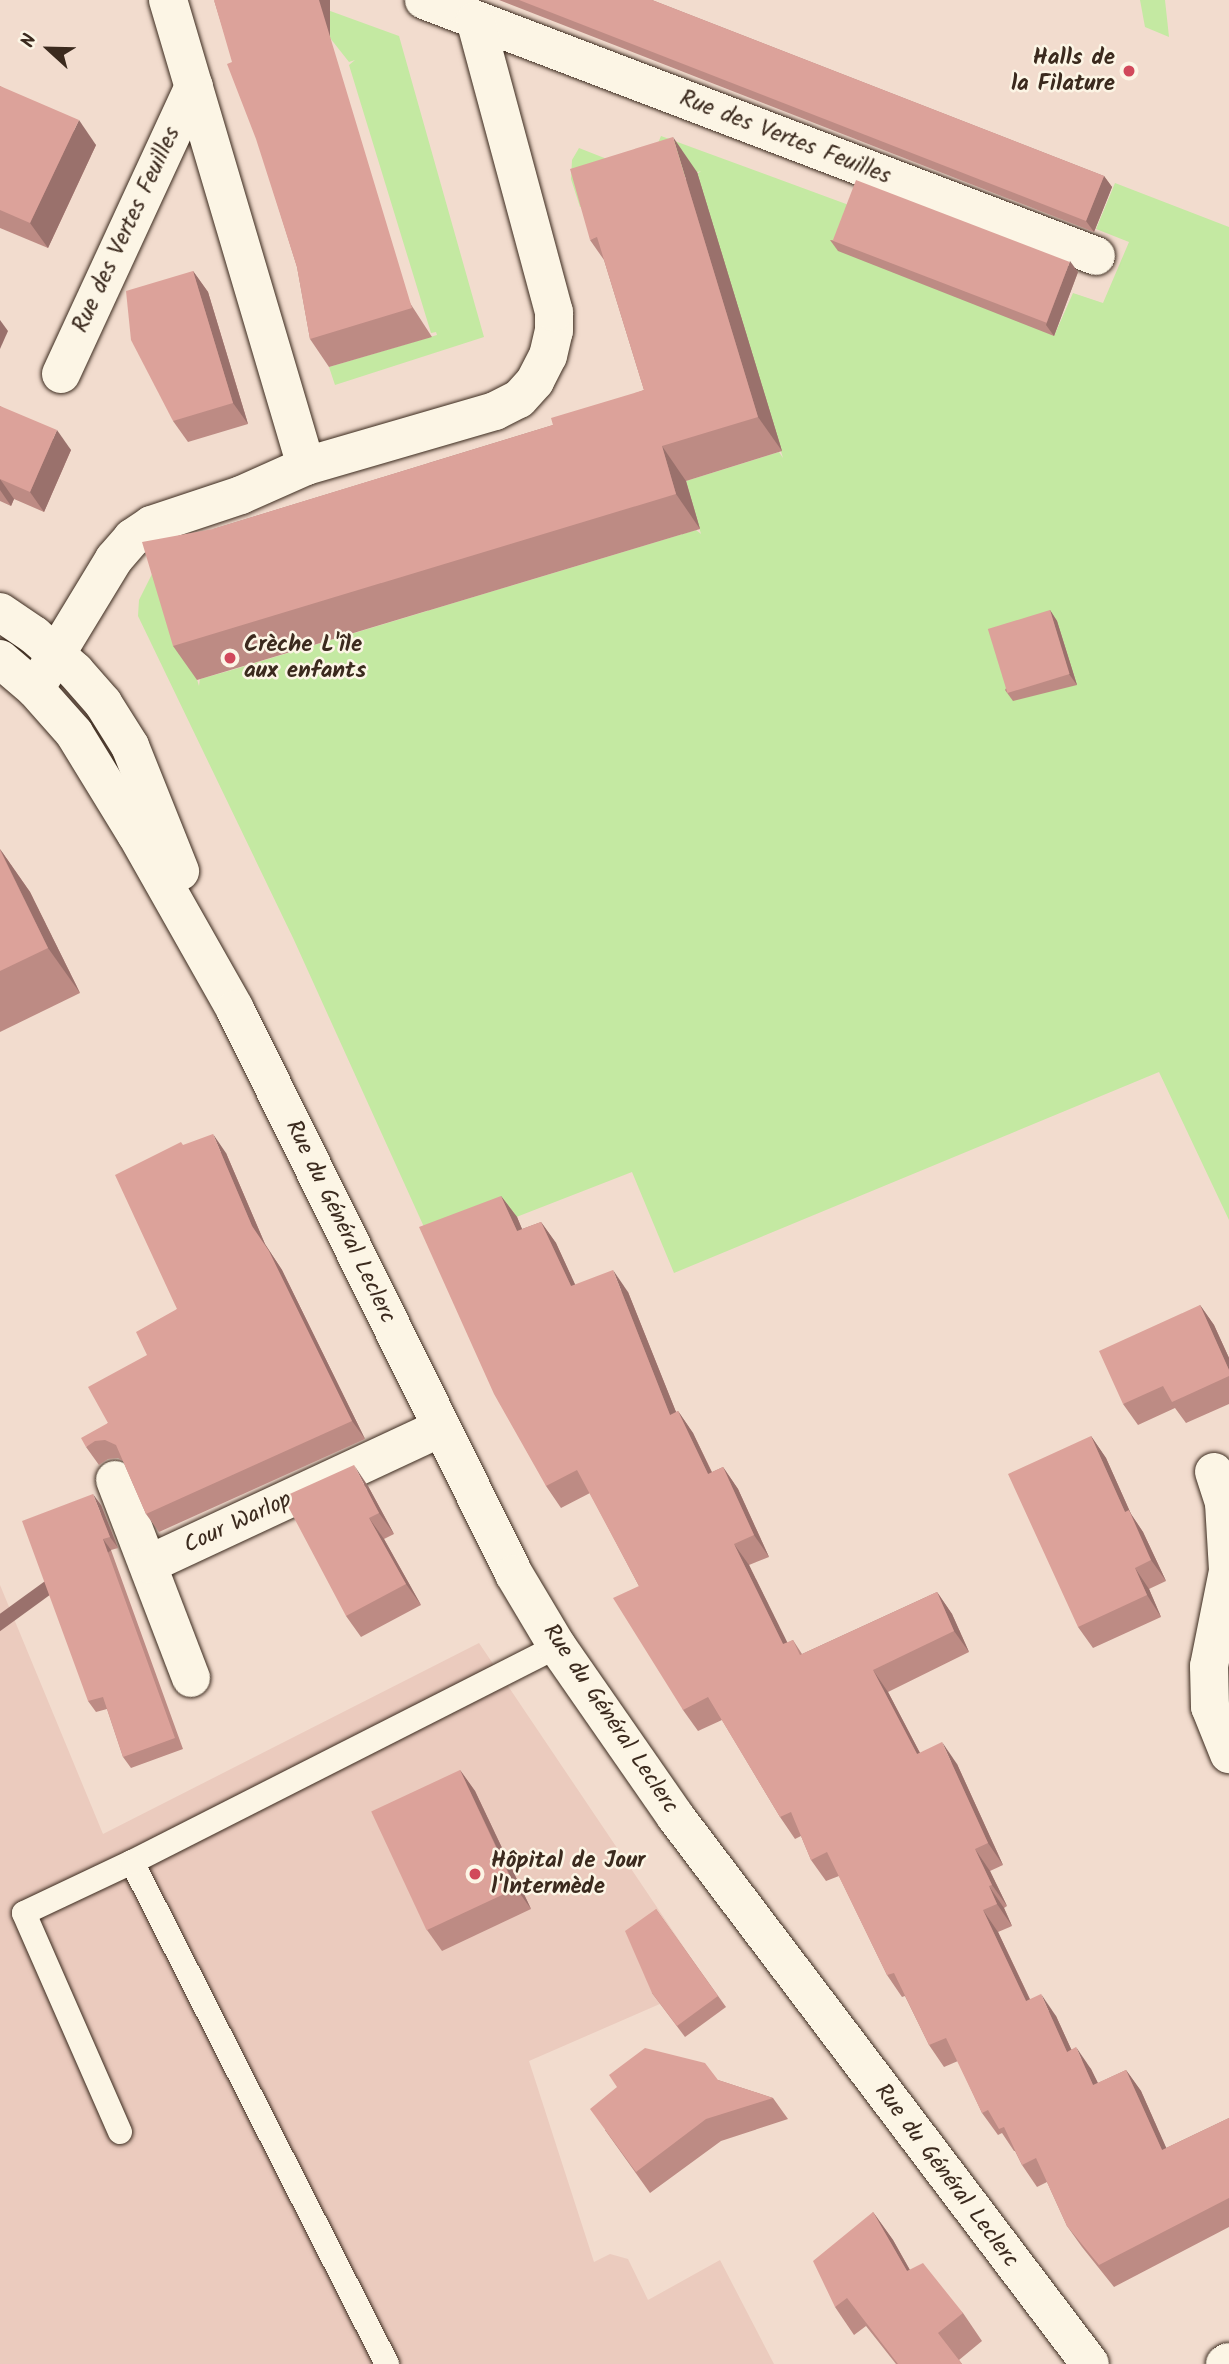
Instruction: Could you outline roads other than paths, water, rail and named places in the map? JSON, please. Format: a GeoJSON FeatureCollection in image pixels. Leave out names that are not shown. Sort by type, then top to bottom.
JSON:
{"type":"FeatureCollection","features":[{"type":"Feature","properties":{"kind":"street","name":"Rue des Vertes Feuilles"},"geometry":{"type":"LineString","coordinates":[[168,0],[306,466]]}},
{"type":"Feature","properties":{"kind":"street","name":"Rue des Vertes Feuilles"},"geometry":{"type":"LineString","coordinates":[[424,0],[1096,256]]}},
{"type":"Feature","properties":{"kind":"street"},"geometry":{"type":"LineString","coordinates":[[35,689],[92,592],[132,538],[151,525],[241,495],[306,466],[495,411],[519,399],[535,381],[548,356],[554,331],[554,312],[475,20]]}},
{"type":"Feature","properties":{"kind":"street","name":"Rue des Vertes Feuilles"},"geometry":{"type":"LineString","coordinates":[[61,374],[194,86]]}},
{"type":"Feature","properties":{"kind":"street","name":"Rue du Général Leclerc"},"geometry":{"type":"LineString","coordinates":[[0,612],[56,654],[103,703],[130,746],[235,1009]]}},
{"type":"Feature","properties":{"kind":"street","name":"Rue du Général Leclerc"},"geometry":{"type":"LineString","coordinates":[[0,659],[35,689],[74,733],[235,1009],[514,1574],[557,1646],[675,1816],[1090,2364]]}},
{"type":"Feature","properties":{"kind":"street","name":"Cour Warlop"},"geometry":{"type":"LineString","coordinates":[[149,1564],[441,1428]]}},
{"type":"Feature","properties":{"kind":"street"},"geometry":{"type":"LineString","coordinates":[[1214,1472],[1224,1503],[1228,1571],[1209,1666],[1210,1707],[1229,1754]]}},
{"type":"Feature","properties":{"kind":"street"},"geometry":{"type":"LineString","coordinates":[[116,1480],[191,1678]]}},
{"type":"Feature","properties":{"kind":"lane"},"geometry":{"type":"LineString","coordinates":[[120,2132],[24,1913],[132,1862],[557,1646]]}},
{"type":"Feature","properties":{"kind":"lane"},"geometry":{"type":"LineString","coordinates":[[132,1862],[387,2364]]}},
{"type":"Feature","properties":{"kind":"place","name":"Halls de la Filature"},"geometry":{"type":"Point","coordinates":[1129,71]}},
{"type":"Feature","properties":{"kind":"place","name":"Crèche L'île aux enfants"},"geometry":{"type":"Point","coordinates":[230,658]}},
{"type":"Feature","properties":{"kind":"place","name":"Hôpital de Jour l'Intermède"},"geometry":{"type":"Point","coordinates":[475,1874]}}]}
